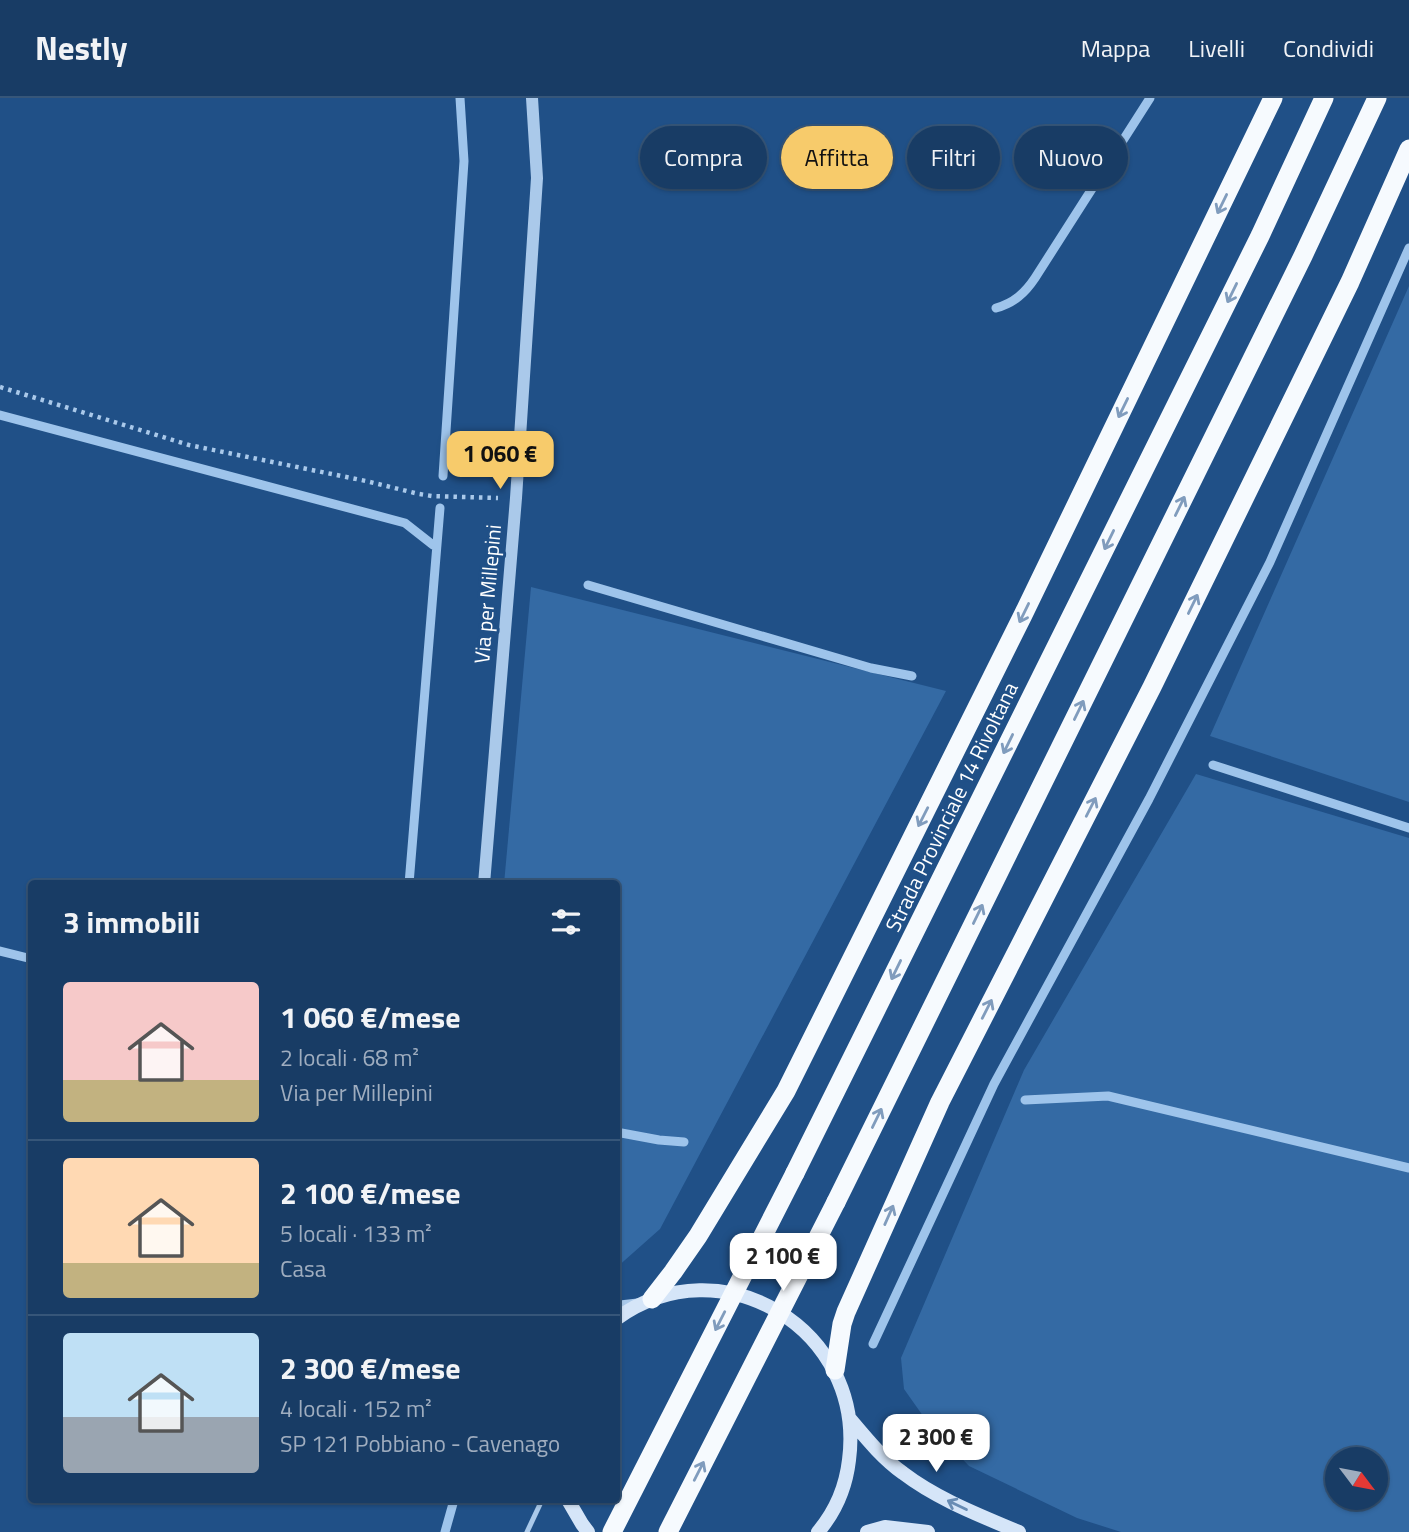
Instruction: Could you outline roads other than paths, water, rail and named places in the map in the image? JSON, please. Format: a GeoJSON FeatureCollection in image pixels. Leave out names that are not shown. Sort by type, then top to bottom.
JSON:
{"type":"FeatureCollection","features":[{"type":"Feature","properties":{"kind":"highway"},"geometry":{"type":"LineString","coordinates":[[647,1301],[673,1272],[698,1236],[786,1091],[1017,628],[1273,98]]}},
{"type":"Feature","properties":{"kind":"highway","name":"Strada Provinciale 14 Rivoltana"},"geometry":{"type":"LineString","coordinates":[[612,1532],[795,1173],[1260,236],[1324,98]]}},
{"type":"Feature","properties":{"kind":"highway"},"geometry":{"type":"LineString","coordinates":[[668,1532],[836,1202],[1303,256],[1377,98]]}},
{"type":"Feature","properties":{"kind":"highway"},"geometry":{"type":"LineString","coordinates":[[835,1370],[846,1312],[940,1102],[1152,687],[1350,282],[1409,149]]}},
{"type":"Feature","properties":{"kind":"main road"},"geometry":{"type":"LineString","coordinates":[[620,1318],[647,1301],[705,1290],[748,1297],[768,1305],[804,1329],[835,1370],[850,1419],[851,1446],[843,1488],[818,1532]]}},
{"type":"Feature","properties":{"kind":"main road"},"geometry":{"type":"LineString","coordinates":[[850,1419],[878,1452],[919,1485],[1019,1532]]}},
{"type":"Feature","properties":{"kind":"main road"},"geometry":{"type":"LineString","coordinates":[[569,1503],[580,1529]]}},
{"type":"Feature","properties":{"kind":"main road"},"geometry":{"type":"LineString","coordinates":[[867,1532],[885,1527],[928,1532]]}},
{"type":"Feature","properties":{"kind":"street","name":"Via per Millepini"},"geometry":{"type":"LineString","coordinates":[[484,880],[516,498],[537,178],[532,98]]}},
{"type":"Feature","properties":{"kind":"street"},"geometry":{"type":"LineString","coordinates":[[620,1306],[647,1301]]}},
{"type":"Feature","properties":{"kind":"lane"},"geometry":{"type":"LineString","coordinates":[[527,1532],[541,1503]]}},
{"type":"Feature","properties":{"kind":"waterway"},"geometry":{"type":"LineString","coordinates":[[443,476],[464,161],[460,98]]}},
{"type":"Feature","properties":{"kind":"waterway"},"geometry":{"type":"LineString","coordinates":[[996,308],[1014,300],[1031,283],[1150,98]]}},
{"type":"Feature","properties":{"kind":"waterway"},"geometry":{"type":"LineString","coordinates":[[873,1344],[994,1084],[1149,799],[1270,562],[1409,248]]}},
{"type":"Feature","properties":{"kind":"waterway"},"geometry":{"type":"LineString","coordinates":[[0,415],[405,523],[433,545]]}},
{"type":"Feature","properties":{"kind":"waterway"},"geometry":{"type":"LineString","coordinates":[[409,880],[440,508]]}},
{"type":"Feature","properties":{"kind":"waterway"},"geometry":{"type":"LineString","coordinates":[[588,585],[871,668],[912,676]]}},
{"type":"Feature","properties":{"kind":"waterway"},"geometry":{"type":"LineString","coordinates":[[1213,765],[1409,828]]}},
{"type":"Feature","properties":{"kind":"waterway"},"geometry":{"type":"LineString","coordinates":[[0,951],[28,958]]}},
{"type":"Feature","properties":{"kind":"waterway"},"geometry":{"type":"LineString","coordinates":[[1025,1100],[1108,1096],[1409,1168]]}},
{"type":"Feature","properties":{"kind":"waterway"},"geometry":{"type":"LineString","coordinates":[[620,1133],[684,1142]]}},
{"type":"Feature","properties":{"kind":"waterway"},"geometry":{"type":"LineString","coordinates":[[445,1532],[453,1503]]}}]}
